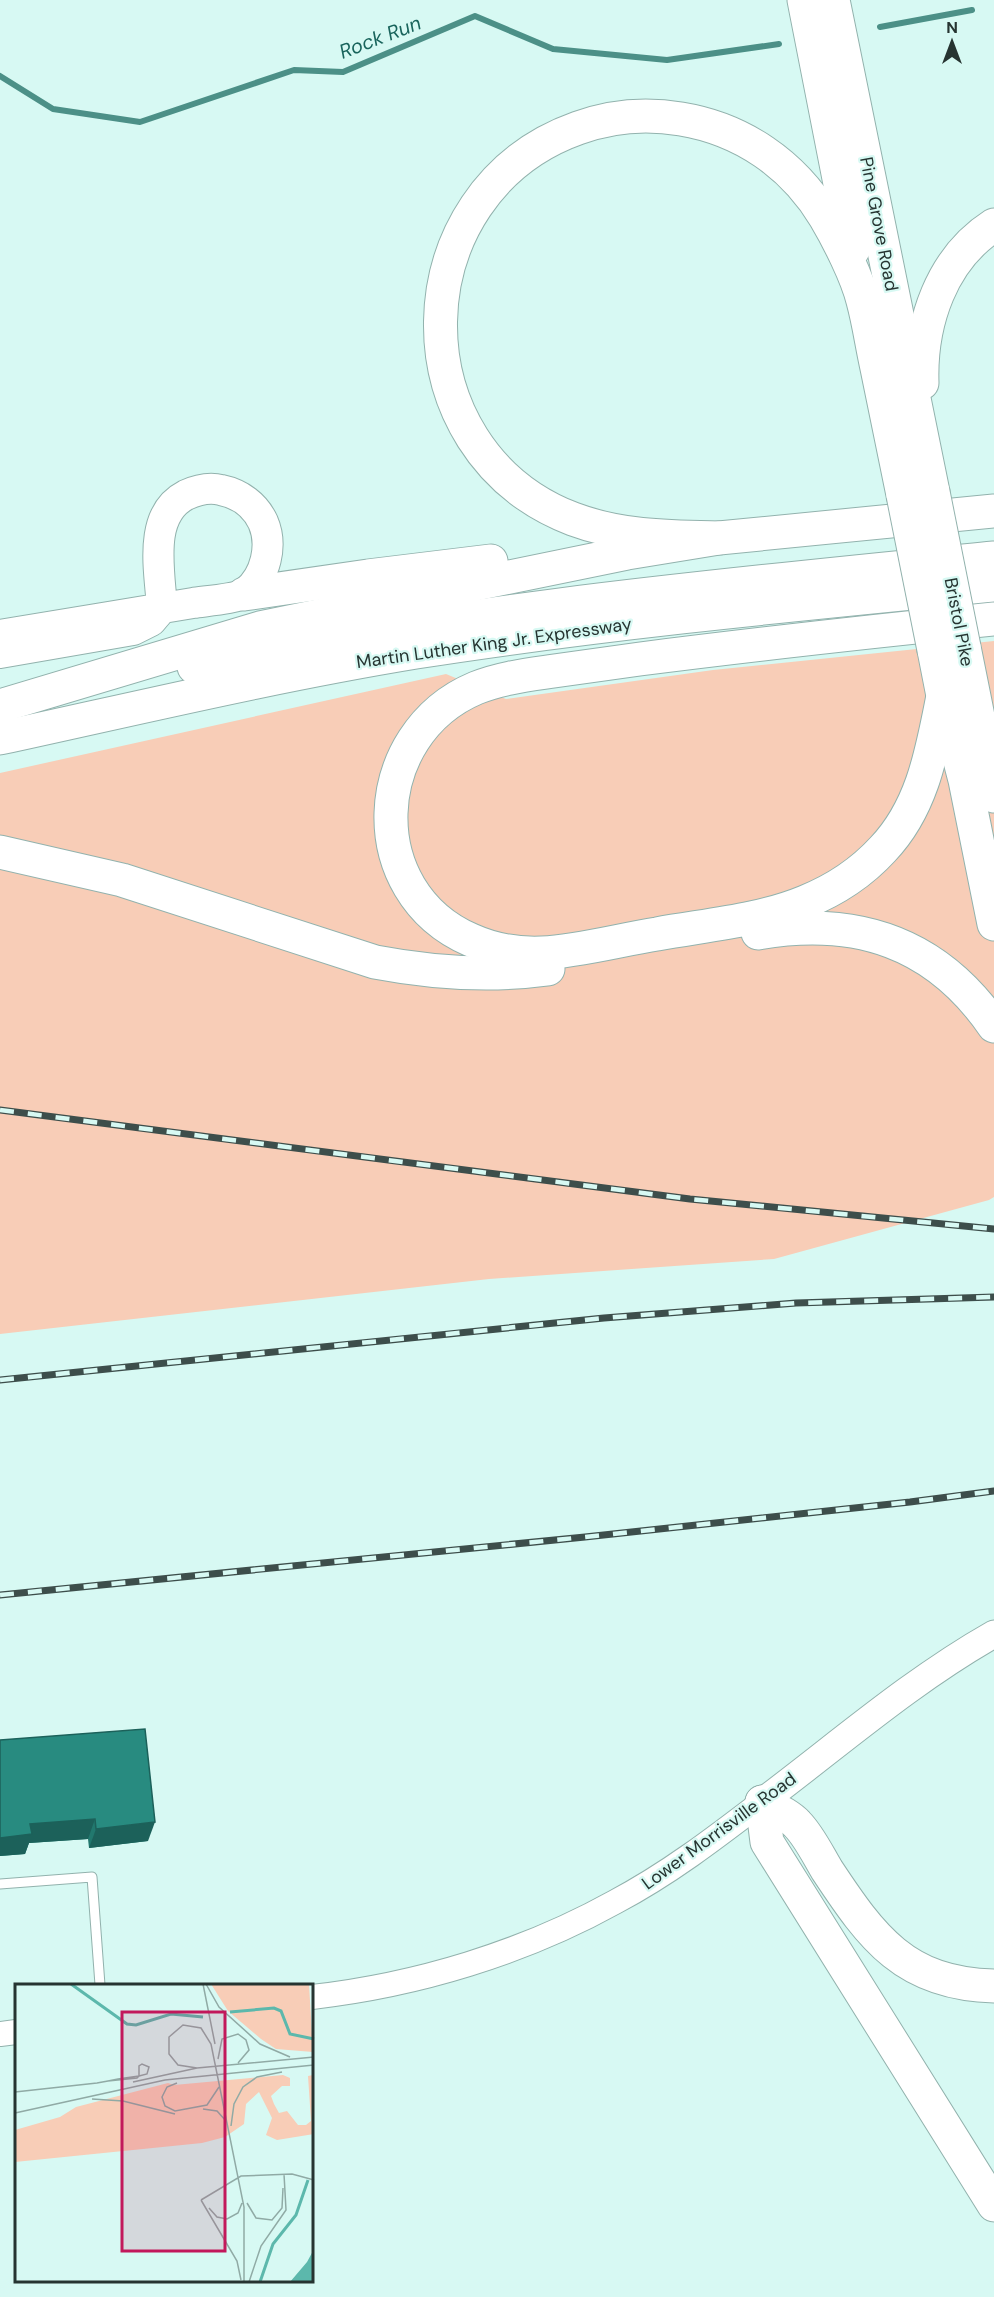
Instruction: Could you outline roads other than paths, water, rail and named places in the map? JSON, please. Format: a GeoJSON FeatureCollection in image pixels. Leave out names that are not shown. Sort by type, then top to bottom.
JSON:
{"type":"FeatureCollection","features":[{"type":"Feature","properties":{"kind":"highway","name":"Pine Grove Road"},"geometry":{"type":"LineString","coordinates":[[804,0],[863,298]]}},
{"type":"Feature","properties":{"kind":"highway","name":"Pine Grove Road"},"geometry":{"type":"LineString","coordinates":[[833,0],[924,448]]}},
{"type":"Feature","properties":{"kind":"highway"},"geometry":{"type":"LineString","coordinates":[[719,538],[641,536],[572,518],[526,494],[488,459],[473,439],[455,403],[440,349],[440,304],[444,281],[459,234],[484,192],[501,173],[539,144],[563,133],[586,125],[629,116],[659,116],[694,121],[716,127],[758,146],[794,177],[824,216],[863,298],[918,494]]}},
{"type":"Feature","properties":{"kind":"highway"},"geometry":{"type":"LineString","coordinates":[[924,448],[923,353],[933,304],[941,284],[952,267],[978,236],[994,225]]}},
{"type":"Feature","properties":{"kind":"highway","name":"Bristol Pike"},"geometry":{"type":"LineString","coordinates":[[924,448],[918,494],[949,649],[994,796]]}},
{"type":"Feature","properties":{"kind":"highway"},"geometry":{"type":"LineString","coordinates":[[0,708],[260,628],[627,553],[719,538],[994,511]]}},
{"type":"Feature","properties":{"kind":"highway"},"geometry":{"type":"LineString","coordinates":[[244,594],[368,576],[566,552],[627,553]]}},
{"type":"Feature","properties":{"kind":"highway","name":"Martin Luther King Jr. Expressway"},"geometry":{"type":"LineString","coordinates":[[0,708],[217,662],[410,626],[619,597],[994,558]]}},
{"type":"Feature","properties":{"kind":"highway","name":"Martin Luther King Jr. Expressway"},"geometry":{"type":"LineString","coordinates":[[0,738],[212,691],[426,651],[622,624],[994,585]]}},
{"type":"Feature","properties":{"kind":"highway"},"geometry":{"type":"LineString","coordinates":[[949,649],[943,696],[930,762],[912,808],[899,829],[879,853],[846,881],[824,894],[782,910],[557,951],[511,952],[495,949],[466,938],[439,920],[415,895],[406,881],[394,847],[391,811],[397,775],[411,742],[434,714],[464,693],[518,676],[639,659],[830,636],[994,620]]}},
{"type":"Feature","properties":{"kind":"highway"},"geometry":{"type":"LineString","coordinates":[[943,696],[965,780],[994,924]]}},
{"type":"Feature","properties":{"kind":"highway"},"geometry":{"type":"LineString","coordinates":[[0,852],[123,880],[375,962],[468,975],[528,972],[777,930],[810,927],[847,929],[891,941],[930,961],[968,993],[994,1026]]}},
{"type":"Feature","properties":{"kind":"highway"},"geometry":{"type":"LineString","coordinates":[[762,1802],[797,1823],[859,1917],[872,1934],[898,1957],[920,1970],[943,1979],[978,1986],[994,1986]]}},
{"type":"Feature","properties":{"kind":"highway"},"geometry":{"type":"LineString","coordinates":[[762,1802],[767,1842],[994,2205]]}},
{"type":"Feature","properties":{"kind":"main road"},"geometry":{"type":"LineString","coordinates":[[0,635],[162,608],[244,594],[263,569],[267,555],[266,528],[252,506],[230,492],[206,489],[182,498],[171,507],[164,519],[159,550],[162,608],[151,621],[133,630],[0,653]]}},
{"type":"Feature","properties":{"kind":"main road","name":"Lower Morrisville Road"},"geometry":{"type":"LineString","coordinates":[[762,1802],[919,1683],[994,1634]]}},
{"type":"Feature","properties":{"kind":"street","name":"Lower Morrisville Road"},"geometry":{"type":"LineString","coordinates":[[314,1997],[373,1988],[432,1974],[552,1932],[615,1903],[650,1882],[762,1802]]}},
{"type":"Feature","properties":{"kind":"street"},"geometry":{"type":"LineString","coordinates":[[0,2034],[15,2032]]}},
{"type":"Feature","properties":{"kind":"lane"},"geometry":{"type":"LineString","coordinates":[[0,1884],[92,1877],[100,1984]]}},
{"type":"Feature","properties":{"kind":"waterway","name":"Rock Run"},"geometry":{"type":"LineString","coordinates":[[880,27],[972,10]]}},
{"type":"Feature","properties":{"kind":"waterway","name":"Rock Run"},"geometry":{"type":"LineString","coordinates":[[0,76],[53,109],[140,122],[294,70],[343,72],[475,16],[553,49],[667,60],[779,44]]}},
{"type":"Feature","properties":{"kind":"railway"},"geometry":{"type":"LineString","coordinates":[[0,1110],[690,1199],[994,1229]]}},
{"type":"Feature","properties":{"kind":"railway"},"geometry":{"type":"LineString","coordinates":[[0,1380],[604,1318],[796,1303],[994,1297]]}},
{"type":"Feature","properties":{"kind":"railway"},"geometry":{"type":"LineString","coordinates":[[0,1595],[585,1537],[994,1491]]}}]}
